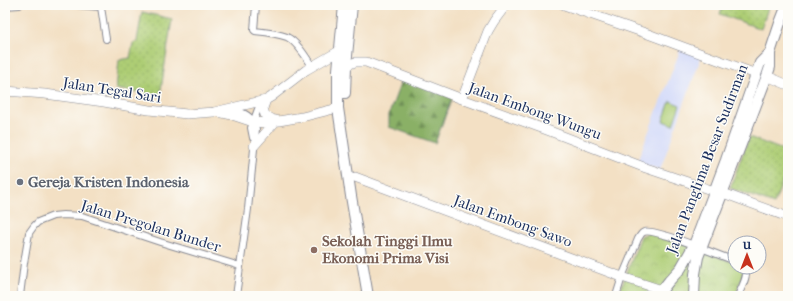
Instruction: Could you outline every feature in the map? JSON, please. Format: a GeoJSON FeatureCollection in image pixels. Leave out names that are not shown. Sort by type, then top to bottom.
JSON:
{"type":"FeatureCollection","features":[{"type":"Feature","properties":{"kind":"main road"},"geometry":{"type":"LineString","coordinates":[[344,5],[339,50],[338,108],[368,296]]}},
{"type":"Feature","properties":{"kind":"main road"},"geometry":{"type":"LineString","coordinates":[[352,5],[346,66],[346,122],[372,296]]}},
{"type":"Feature","properties":{"kind":"main road","name":"Jalan Panglima Besar Sudirman"},"geometry":{"type":"LineString","coordinates":[[661,293],[698,246],[767,76],[770,67],[770,54],[787,5]]}},
{"type":"Feature","properties":{"kind":"main road","name":"Jalan Panglima Besar Sudirman"},"geometry":{"type":"LineString","coordinates":[[719,192],[760,63],[770,54]]}},
{"type":"Feature","properties":{"kind":"main road","name":"Jalan Panglima Besar Sudirman"},"geometry":{"type":"LineString","coordinates":[[694,296],[698,246]]}},
{"type":"Feature","properties":{"kind":"street"},"geometry":{"type":"LineString","coordinates":[[5,6],[18,5]]}},
{"type":"Feature","properties":{"kind":"street"},"geometry":{"type":"LineString","coordinates":[[77,5],[101,6],[106,39]]}},
{"type":"Feature","properties":{"kind":"street"},"geometry":{"type":"LineString","coordinates":[[256,5],[254,30],[280,35],[290,39],[312,66]]}},
{"type":"Feature","properties":{"kind":"street"},"geometry":{"type":"LineString","coordinates":[[462,99],[488,31],[506,5]]}},
{"type":"Feature","properties":{"kind":"street"},"geometry":{"type":"LineString","coordinates":[[564,5],[756,74]]}},
{"type":"Feature","properties":{"kind":"street"},"geometry":{"type":"LineString","coordinates":[[214,112],[271,97],[306,70],[339,50]]}},
{"type":"Feature","properties":{"kind":"street","name":"Jalan Embong Wungu"},"geometry":{"type":"LineString","coordinates":[[346,66],[355,62],[366,62],[646,168],[788,217]]}},
{"type":"Feature","properties":{"kind":"street"},"geometry":{"type":"LineString","coordinates":[[767,76],[788,85]]}},
{"type":"Feature","properties":{"kind":"street","name":"Jalan Tegal Sari"},"geometry":{"type":"LineString","coordinates":[[5,91],[45,94],[165,112],[190,114],[214,112]]}},
{"type":"Feature","properties":{"kind":"street"},"geometry":{"type":"LineString","coordinates":[[263,100],[265,114],[278,121]]}},
{"type":"Feature","properties":{"kind":"street"},"geometry":{"type":"LineString","coordinates":[[250,123],[263,100]]}},
{"type":"Feature","properties":{"kind":"street"},"geometry":{"type":"LineString","coordinates":[[250,123],[278,121],[338,108]]}},
{"type":"Feature","properties":{"kind":"street"},"geometry":{"type":"LineString","coordinates":[[214,112],[232,115],[255,124],[256,129],[248,209],[236,296]]}},
{"type":"Feature","properties":{"kind":"street"},"geometry":{"type":"LineString","coordinates":[[254,146],[278,121]]}},
{"type":"Feature","properties":{"kind":"street","name":"Jalan Embong Sawo"},"geometry":{"type":"LineString","coordinates":[[355,177],[621,281],[661,293]]}},
{"type":"Feature","properties":{"kind":"street","name":"Jalan Pregolan Bunder"},"geometry":{"type":"LineString","coordinates":[[20,296],[30,233],[38,222],[63,214],[82,216],[160,242],[240,266]]}},
{"type":"Feature","properties":{"kind":"street"},"geometry":{"type":"LineString","coordinates":[[616,296],[641,234],[644,232],[652,232],[698,246],[727,258]]}},
{"type":"Feature","properties":{"kind":"street"},"geometry":{"type":"LineString","coordinates":[[738,296],[746,275]]}},
{"type":"Feature","properties":{"kind":"shaded area"},"geometry":{"type":"Polygon","coordinates":[[[681,48],[702,55],[660,170],[637,162],[681,48]]]}},
{"type":"Feature","properties":{"kind":"green space"},"geometry":{"type":"Polygon","coordinates":[[[723,5],[769,5],[761,29],[720,14],[723,5]]]}},
{"type":"Feature","properties":{"kind":"green space"},"geometry":{"type":"Polygon","coordinates":[[[142,12],[172,19],[160,96],[116,89],[119,60],[130,58],[133,43],[137,41],[142,12]]]}},
{"type":"Feature","properties":{"kind":"green space"},"geometry":{"type":"Polygon","coordinates":[[[402,79],[452,98],[435,143],[389,127],[389,114],[402,79]]]}},
{"type":"Feature","properties":{"kind":"green space"},"geometry":{"type":"Polygon","coordinates":[[[670,101],[680,105],[673,125],[663,121],[670,101]]]}},
{"type":"Feature","properties":{"kind":"green space"},"geometry":{"type":"Polygon","coordinates":[[[749,137],[788,152],[788,167],[774,204],[730,188],[749,137]]]}},
{"type":"Feature","properties":{"kind":"green space"},"geometry":{"type":"Polygon","coordinates":[[[651,232],[727,260],[727,275],[743,275],[735,296],[618,296],[641,236],[651,232]]]}},
{"type":"Feature","properties":{"kind":"place","name":"Gereja Kristen Indonesia"},"geometry":{"type":"Point","coordinates":[20,182]}},
{"type":"Feature","properties":{"kind":"place","name":"Sekolah Tinggi Ilmu Ekonomi Prima Visi"},"geometry":{"type":"Point","coordinates":[314,250]}}]}
